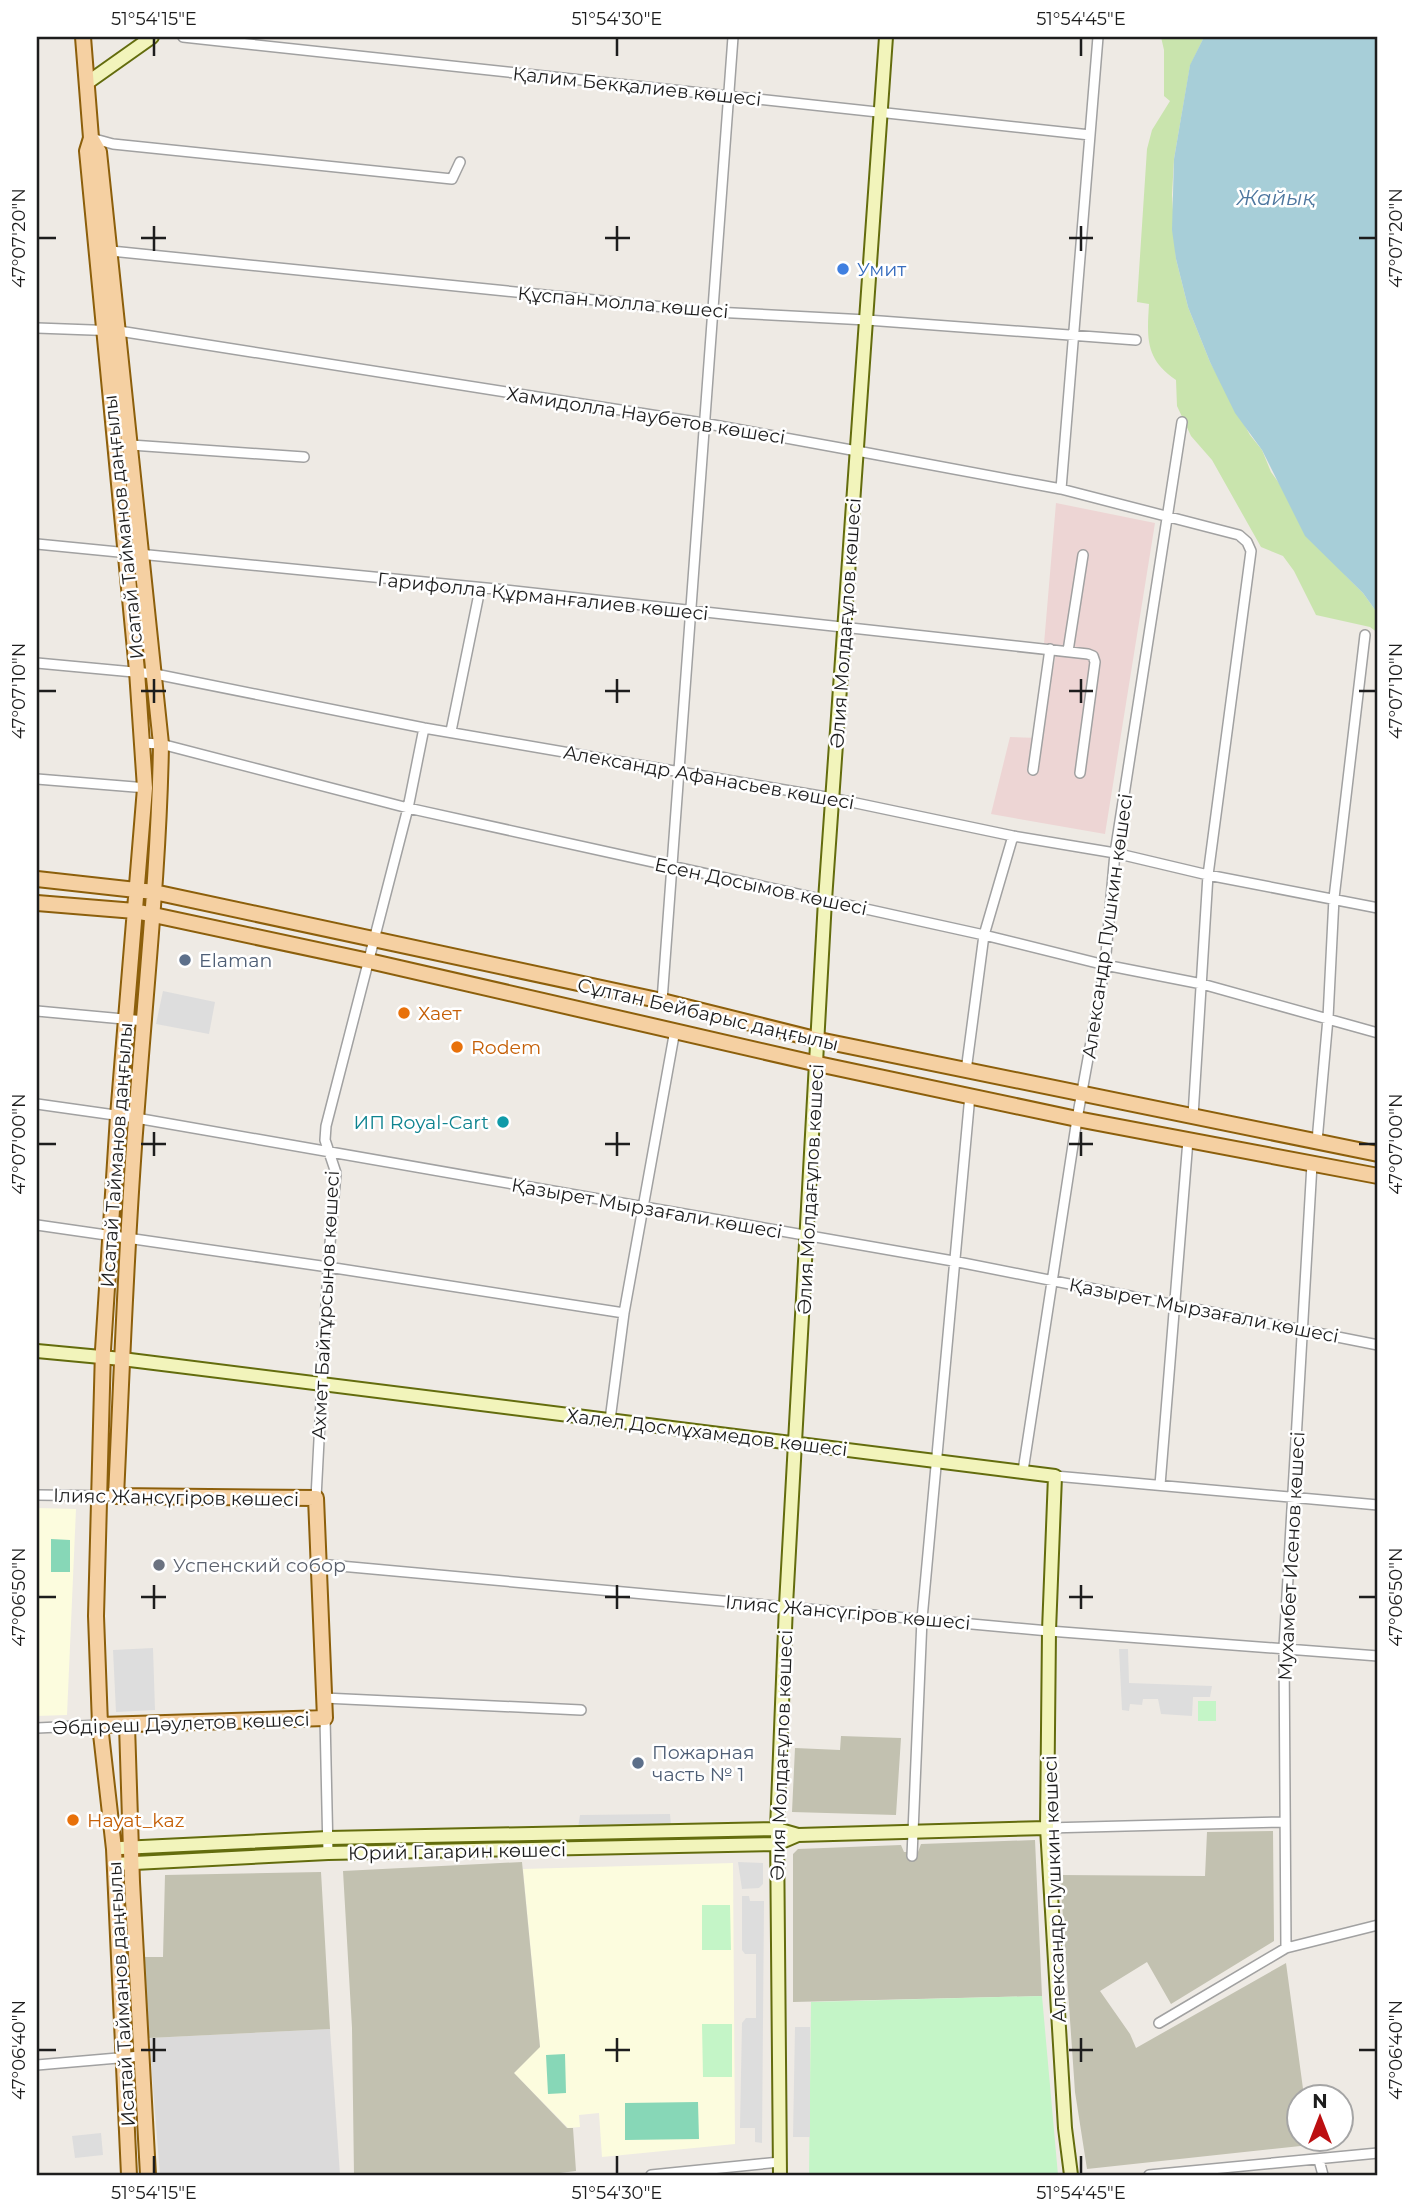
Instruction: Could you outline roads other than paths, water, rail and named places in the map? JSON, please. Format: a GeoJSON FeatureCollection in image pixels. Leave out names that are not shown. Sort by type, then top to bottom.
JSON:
{"type":"FeatureCollection","features":[{"type":"Feature","properties":{"kind":"main road","name":"Исатай Тайманов даңғылы"},"geometry":{"type":"LineString","coordinates":[[83,37],[91,138],[87,151],[137,671],[145,788],[110,1234],[103,1357],[96,1616],[100,1725],[115,1864],[129,2175]]}},
{"type":"Feature","properties":{"kind":"main road","name":"Исатай Тайманов даңғылы"},"geometry":{"type":"LineString","coordinates":[[91,138],[99,152],[111,251],[162,744],[154,892],[128,1237],[116,1496]]}},
{"type":"Feature","properties":{"kind":"main road","name":"Сұлтан Бейбарыс даңғылы"},"geometry":{"type":"LineString","coordinates":[[37,878],[154,892],[662,1001],[819,1040],[1378,1154]]}},
{"type":"Feature","properties":{"kind":"main road","name":"Сұлтан Бейбарыс даңғылы"},"geometry":{"type":"LineString","coordinates":[[37,903],[135,911],[369,961],[818,1064],[1077,1119],[1378,1176]]}},
{"type":"Feature","properties":{"kind":"main road"},"geometry":{"type":"LineString","coordinates":[[516,994],[522,982],[521,971]]}},
{"type":"Feature","properties":{"kind":"main road","name":"Ілияс Жансүгіров көшесі"},"geometry":{"type":"LineString","coordinates":[[116,1496],[316,1498]]}},
{"type":"Feature","properties":{"kind":"main road","name":"Ахмет Байтұрсынов көшесі"},"geometry":{"type":"LineString","coordinates":[[316,1498],[325,1718]]}},
{"type":"Feature","properties":{"kind":"main road","name":"Әбдіреш Дәулетов көшесі"},"geometry":{"type":"LineString","coordinates":[[100,1725],[325,1718]]}},
{"type":"Feature","properties":{"kind":"main road","name":"Исатай Тайманов даңғылы"},"geometry":{"type":"LineString","coordinates":[[127,1725],[148,2175]]}},
{"type":"Feature","properties":{"kind":"street"},"geometry":{"type":"LineString","coordinates":[[87,83],[152,37]]}},
{"type":"Feature","properties":{"kind":"street","name":"Қалим Бекқалиев көшесі"},"geometry":{"type":"LineString","coordinates":[[183,37],[1090,135]]}},
{"type":"Feature","properties":{"kind":"street"},"geometry":{"type":"LineString","coordinates":[[662,1001],[733,37]]}},
{"type":"Feature","properties":{"kind":"street","name":"Әлия Молдағұлов көшесі"},"geometry":{"type":"LineString","coordinates":[[780,2175],[777,1829],[786,1605],[825,900],[886,37]]}},
{"type":"Feature","properties":{"kind":"street"},"geometry":{"type":"LineString","coordinates":[[1061,489],[1098,37]]}},
{"type":"Feature","properties":{"kind":"street"},"geometry":{"type":"LineString","coordinates":[[91,138],[113,144],[452,179],[460,162]]}},
{"type":"Feature","properties":{"kind":"street","name":"Құспан молла көшесі"},"geometry":{"type":"LineString","coordinates":[[111,251],[714,312],[1136,340]]}},
{"type":"Feature","properties":{"kind":"street","name":"Хамидолла Наубетов көшесі"},"geometry":{"type":"LineString","coordinates":[[37,328],[119,331],[703,423],[1061,489],[1239,535],[1247,542],[1251,551],[1208,875]]}},
{"type":"Feature","properties":{"kind":"street","name":"Александр Пушкин көшесі"},"geometry":{"type":"LineString","coordinates":[[1023,1471],[1077,1119],[1105,965],[1115,853],[1182,422]]}},
{"type":"Feature","properties":{"kind":"street"},"geometry":{"type":"LineString","coordinates":[[131,445],[304,457]]}},
{"type":"Feature","properties":{"kind":"street","name":"Гарифолла Құрманғалиев көшесі"},"geometry":{"type":"LineString","coordinates":[[37,544],[1068,651]]}},
{"type":"Feature","properties":{"kind":"street"},"geometry":{"type":"LineString","coordinates":[[1080,773],[1095,662],[1093,656],[1068,651],[1083,555]]}},
{"type":"Feature","properties":{"kind":"street"},"geometry":{"type":"LineString","coordinates":[[451,731],[480,589]]}},
{"type":"Feature","properties":{"kind":"street"},"geometry":{"type":"LineString","coordinates":[[1317,1141],[1328,1018],[1334,898],[1365,635]]}},
{"type":"Feature","properties":{"kind":"street"},"geometry":{"type":"LineString","coordinates":[[1033,770],[1050,649]]}},
{"type":"Feature","properties":{"kind":"street","name":"Александр Афанасьев көшесі"},"geometry":{"type":"LineString","coordinates":[[37,663],[155,674],[425,728],[832,798],[1378,908]]}},
{"type":"Feature","properties":{"kind":"street","name":"Ахмет Байтұрсынов көшесі"},"geometry":{"type":"LineString","coordinates":[[316,1498],[328,1267],[337,1173],[326,1140],[326,1126],[408,808],[425,728]]}},
{"type":"Feature","properties":{"kind":"street","name":"Есен Досымов көшесі"},"geometry":{"type":"LineString","coordinates":[[142,743],[162,744],[408,808],[985,935],[1105,965],[1202,984],[1378,1033]]}},
{"type":"Feature","properties":{"kind":"street"},"geometry":{"type":"LineString","coordinates":[[37,779],[161,789]]}},
{"type":"Feature","properties":{"kind":"street"},"geometry":{"type":"LineString","coordinates":[[966,1071],[985,935],[1013,836]]}},
{"type":"Feature","properties":{"kind":"street"},"geometry":{"type":"LineString","coordinates":[[1193,1116],[1208,875]]}},
{"type":"Feature","properties":{"kind":"street"},"geometry":{"type":"LineString","coordinates":[[37,1011],[145,1021]]}},
{"type":"Feature","properties":{"kind":"street"},"geometry":{"type":"LineString","coordinates":[[610,1420],[624,1313],[675,1030]]}},
{"type":"Feature","properties":{"kind":"street"},"geometry":{"type":"LineString","coordinates":[[912,1856],[922,1619],[970,1095]]}},
{"type":"Feature","properties":{"kind":"street","name":"Қазырет Мырзағали көшесі"},"geometry":{"type":"LineString","coordinates":[[37,1104],[136,1118],[953,1261],[1378,1345]]}},
{"type":"Feature","properties":{"kind":"street"},"geometry":{"type":"LineString","coordinates":[[1160,1485],[1188,1140]]}},
{"type":"Feature","properties":{"kind":"street","name":"Мухамбет Исенов көшесі"},"geometry":{"type":"LineString","coordinates":[[1286,1948],[1284,1647],[1312,1164]]}},
{"type":"Feature","properties":{"kind":"street"},"geometry":{"type":"LineString","coordinates":[[37,1225],[624,1313]]}},
{"type":"Feature","properties":{"kind":"street","name":"Халел Досмұхамедов көшесі"},"geometry":{"type":"LineString","coordinates":[[37,1351],[122,1359],[1055,1476],[1378,1505]]}},
{"type":"Feature","properties":{"kind":"street","name":"Александр Пушкин көшесі"},"geometry":{"type":"LineString","coordinates":[[1055,1476],[1049,1630],[1048,1828],[1065,2127],[1071,2175]]}},
{"type":"Feature","properties":{"kind":"street","name":"Ілияс Жансүгіров көшесі"},"geometry":{"type":"LineString","coordinates":[[37,1495],[116,1496]]}},
{"type":"Feature","properties":{"kind":"street","name":"Ілияс Жансүгіров көшесі"},"geometry":{"type":"LineString","coordinates":[[318,1564],[922,1619],[1378,1656]]}},
{"type":"Feature","properties":{"kind":"street"},"geometry":{"type":"LineString","coordinates":[[324,1698],[581,1710]]}},
{"type":"Feature","properties":{"kind":"street","name":"Ахмет Байтұрсынов көшесі"},"geometry":{"type":"LineString","coordinates":[[325,1718],[328,1853]]}},
{"type":"Feature","properties":{"kind":"street","name":"Әбдіреш Дәулетов көшесі"},"geometry":{"type":"LineString","coordinates":[[37,1728],[100,1725]]}},
{"type":"Feature","properties":{"kind":"street","name":"Юрий Гагарин көшесі"},"geometry":{"type":"LineString","coordinates":[[114,1849],[328,1838],[777,1829],[799,1835],[1284,1822]]}},
{"type":"Feature","properties":{"kind":"street","name":"Юрий Гагарин көшесі"},"geometry":{"type":"LineString","coordinates":[[115,1864],[328,1853],[777,1844],[799,1835]]}},
{"type":"Feature","properties":{"kind":"street"},"geometry":{"type":"LineString","coordinates":[[1159,2023],[1286,1948],[1378,1925]]}},
{"type":"Feature","properties":{"kind":"street"},"geometry":{"type":"LineString","coordinates":[[37,2065],[141,2056]]}},
{"type":"Feature","properties":{"kind":"street"},"geometry":{"type":"LineString","coordinates":[[1149,2175],[1378,2153]]}},
{"type":"Feature","properties":{"kind":"street"},"geometry":{"type":"LineString","coordinates":[[1319,2160],[1323,2175]]}},
{"type":"Feature","properties":{"kind":"street"},"geometry":{"type":"LineString","coordinates":[[651,2175],[780,2162]]}},
{"type":"Feature","properties":{"kind":"water","name":"Жайық"},"geometry":{"type":"Polygon","coordinates":[[[1204,37],[1378,37],[1378,614],[1363,593],[1305,536],[1262,450],[1235,413],[1210,362],[1188,307],[1172,230],[1174,159],[1190,65],[1204,37]]]}},
{"type":"Feature","properties":{"kind":"place","name":"Умит"},"geometry":{"type":"Point","coordinates":[843,269]}},
{"type":"Feature","properties":{"kind":"place","name":"Elaman"},"geometry":{"type":"Point","coordinates":[185,960]}},
{"type":"Feature","properties":{"kind":"place","name":"Хает"},"geometry":{"type":"Point","coordinates":[404,1013]}},
{"type":"Feature","properties":{"kind":"place","name":"Rodem"},"geometry":{"type":"Point","coordinates":[457,1047]}},
{"type":"Feature","properties":{"kind":"place","name":"ИП Royal-Cart"},"geometry":{"type":"Point","coordinates":[503,1122]}},
{"type":"Feature","properties":{"kind":"place","name":"Успенский собор"},"geometry":{"type":"Point","coordinates":[159,1565]}},
{"type":"Feature","properties":{"kind":"place","name":"Пожарная часть № 1"},"geometry":{"type":"Point","coordinates":[638,1763]}},
{"type":"Feature","properties":{"kind":"place","name":"Hayat_kaz"},"geometry":{"type":"Point","coordinates":[73,1820]}}]}
